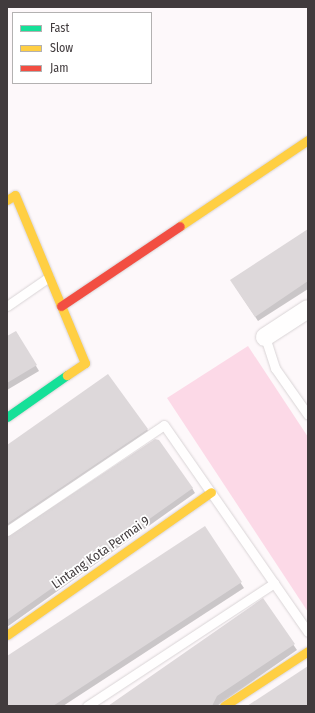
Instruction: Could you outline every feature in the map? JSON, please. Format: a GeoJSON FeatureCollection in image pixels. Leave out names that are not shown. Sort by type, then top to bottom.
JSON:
{"type":"FeatureCollection","features":[{"type":"Feature","properties":{"kind":"street"},"geometry":{"type":"LineString","coordinates":[[61,306],[308,140]]}},
{"type":"Feature","properties":{"kind":"street"},"geometry":{"type":"LineString","coordinates":[[7,200],[15,195],[85,363],[7,417]]}},
{"type":"Feature","properties":{"kind":"street"},"geometry":{"type":"LineString","coordinates":[[265,337],[308,309]]}},
{"type":"Feature","properties":{"kind":"street","name":"Lintang Kota Permai 9"},"geometry":{"type":"LineString","coordinates":[[7,635],[211,492]]}},
{"type":"Feature","properties":{"kind":"street"},"geometry":{"type":"LineString","coordinates":[[224,706],[308,651]]}},
{"type":"Feature","properties":{"kind":"lane"},"geometry":{"type":"LineString","coordinates":[[7,306],[50,277]]}},
{"type":"Feature","properties":{"kind":"lane"},"geometry":{"type":"LineString","coordinates":[[265,337],[276,368],[308,415]]}},
{"type":"Feature","properties":{"kind":"lane"},"geometry":{"type":"LineString","coordinates":[[7,530],[164,425],[308,632]]}},
{"type":"Feature","properties":{"kind":"lane"},"geometry":{"type":"LineString","coordinates":[[87,706],[274,583]]}},
{"type":"Feature","properties":{"kind":"shaded area"},"geometry":{"type":"Polygon","coordinates":[[[248,346],[308,437],[308,612],[167,398],[248,346]]]}},
{"type":"Feature","properties":{"kind":"building"},"geometry":{"type":"Polygon","coordinates":[[[308,229],[308,281],[255,317],[230,280],[308,229]]]}},
{"type":"Feature","properties":{"kind":"building"},"geometry":{"type":"Polygon","coordinates":[[[16,331],[37,365],[7,383],[7,336],[16,331]]]}},
{"type":"Feature","properties":{"kind":"building"},"geometry":{"type":"Polygon","coordinates":[[[108,374],[148,429],[7,524],[7,445],[108,374]]]}},
{"type":"Feature","properties":{"kind":"building"},"geometry":{"type":"Polygon","coordinates":[[[155,439],[159,440],[193,488],[7,620],[7,537],[155,439]]]}},
{"type":"Feature","properties":{"kind":"building"},"geometry":{"type":"Polygon","coordinates":[[[205,526],[242,582],[53,706],[7,706],[7,656],[205,526]]]}},
{"type":"Feature","properties":{"kind":"building"},"geometry":{"type":"Polygon","coordinates":[[[263,598],[295,644],[217,696],[212,706],[108,706],[263,598]]]}},
{"type":"Feature","properties":{"kind":"building"},"geometry":{"type":"Polygon","coordinates":[[[308,666],[308,706],[247,706],[308,666]]]}},
{"type":"Feature","properties":{"kind":"traffic: fast"},"geometry":{"type":"LineString","coordinates":[[7,417],[67,375]]}},
{"type":"Feature","properties":{"kind":"traffic: slow"},"geometry":{"type":"LineString","coordinates":[[180,226],[308,140]]}},
{"type":"Feature","properties":{"kind":"traffic: slow"},"geometry":{"type":"LineString","coordinates":[[7,200],[15,195],[85,363],[67,375]]}},
{"type":"Feature","properties":{"kind":"traffic: slow"},"geometry":{"type":"LineString","coordinates":[[7,635],[211,492]]}},
{"type":"Feature","properties":{"kind":"traffic: slow"},"geometry":{"type":"LineString","coordinates":[[224,706],[308,651]]}},
{"type":"Feature","properties":{"kind":"traffic: jam"},"geometry":{"type":"LineString","coordinates":[[61,306],[180,226]]}}]}
